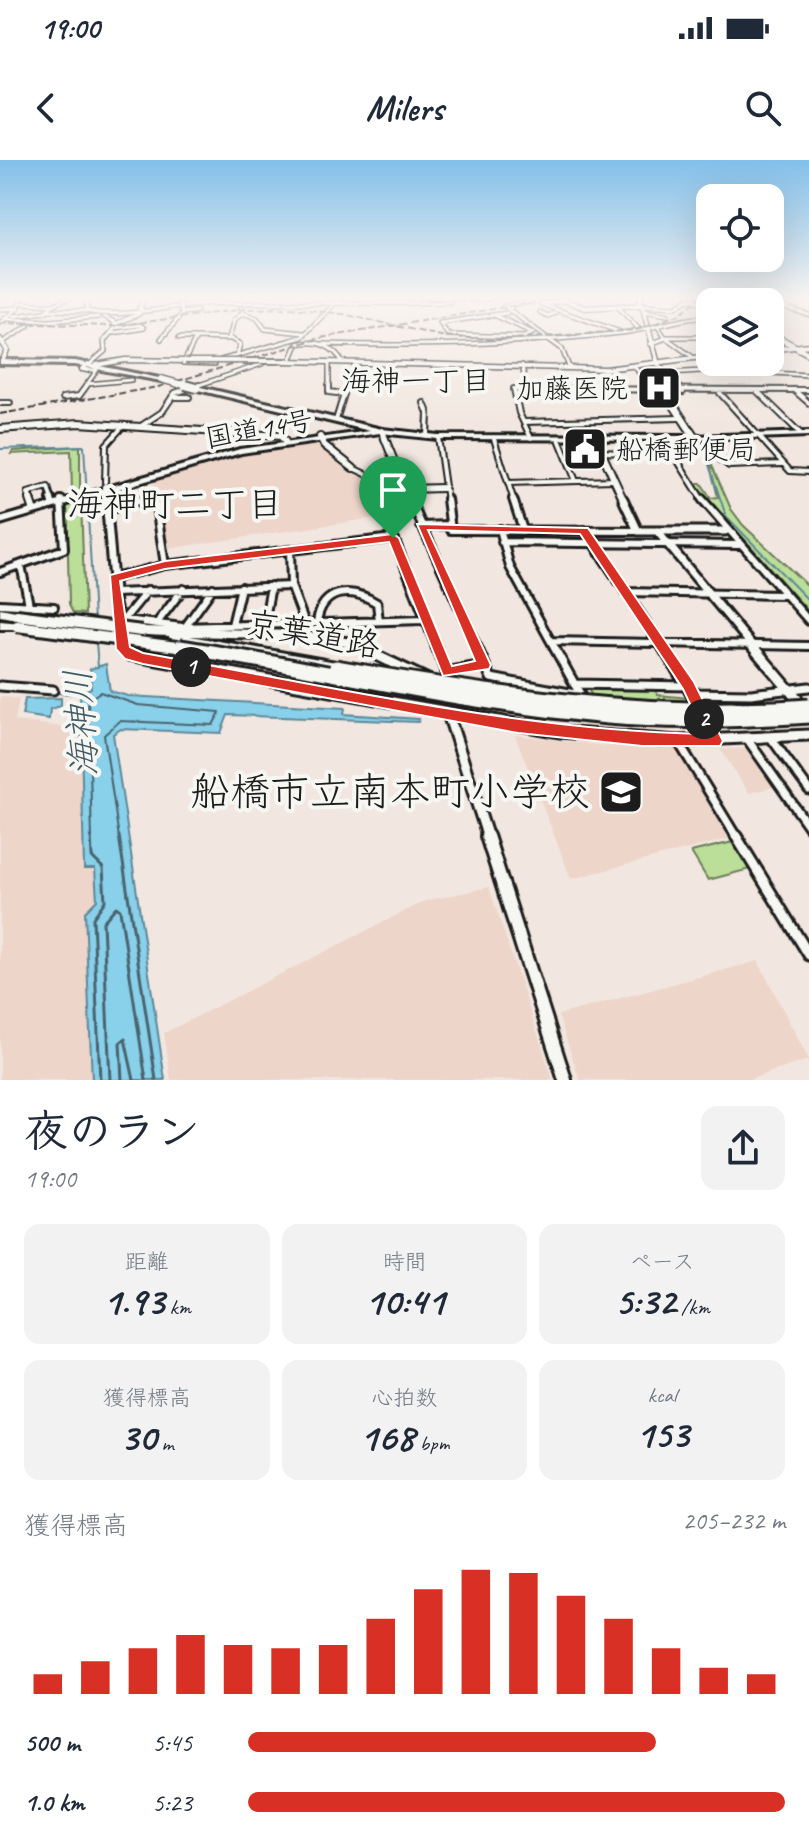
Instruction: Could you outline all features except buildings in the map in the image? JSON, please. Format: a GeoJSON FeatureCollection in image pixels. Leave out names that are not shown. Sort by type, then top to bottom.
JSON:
{"type":"FeatureCollection","features":[{"type":"Feature","properties":{"kind":"highway"},"geometry":{"type":"LineString","coordinates":[[1,363],[90,366],[161,379],[382,431],[438,437],[697,441],[805,434]]}},
{"type":"Feature","properties":{"kind":"highway"},"geometry":{"type":"LineString","coordinates":[[347,434],[355,429],[352,423]]}},
{"type":"Feature","properties":{"kind":"highway","name":"国道14号"},"geometry":{"type":"LineString","coordinates":[[320,438],[382,431]]}},
{"type":"Feature","properties":{"kind":"highway","name":"国道14号"},"geometry":{"type":"LineString","coordinates":[[0,520],[226,451],[382,431]]}},
{"type":"Feature","properties":{"kind":"highway","name":"国道14号"},"geometry":{"type":"LineString","coordinates":[[0,520],[62,501]]}},
{"type":"Feature","properties":{"kind":"highway","name":"京葉道路"},"geometry":{"type":"LineString","coordinates":[[0,613],[17,620],[536,710],[693,722],[809,714]]}},
{"type":"Feature","properties":{"kind":"highway","name":"京葉道路"},"geometry":{"type":"LineString","coordinates":[[0,625],[17,620],[142,631],[440,685],[537,700],[643,711],[719,712],[809,706]]}},
{"type":"Feature","properties":{"kind":"highway"},"geometry":{"type":"LineString","coordinates":[[142,631],[298,635],[352,643],[440,685]]}},
{"type":"Feature","properties":{"kind":"main road"},"geometry":{"type":"LineString","coordinates":[[784,341],[809,354]]}},
{"type":"Feature","properties":{"kind":"street"},"geometry":{"type":"LineString","coordinates":[[90,366],[105,351],[105,340]]}},
{"type":"Feature","properties":{"kind":"street"},"geometry":{"type":"LineString","coordinates":[[185,360],[195,340]]}},
{"type":"Feature","properties":{"kind":"street"},"geometry":{"type":"LineString","coordinates":[[231,340],[240,344],[237,356]]}},
{"type":"Feature","properties":{"kind":"street"},"geometry":{"type":"LineString","coordinates":[[90,366],[113,361],[219,360],[292,340]]}},
{"type":"Feature","properties":{"kind":"street"},"geometry":{"type":"LineString","coordinates":[[321,344],[377,346],[454,340]]}},
{"type":"Feature","properties":{"kind":"street"},"geometry":{"type":"LineString","coordinates":[[548,340],[569,367]]}},
{"type":"Feature","properties":{"kind":"street"},"geometry":{"type":"LineString","coordinates":[[650,340],[658,364],[683,392]]}},
{"type":"Feature","properties":{"kind":"street"},"geometry":{"type":"LineString","coordinates":[[650,344],[661,340]]}},
{"type":"Feature","properties":{"kind":"street"},"geometry":{"type":"LineString","coordinates":[[669,340],[694,358]]}},
{"type":"Feature","properties":{"kind":"street"},"geometry":{"type":"LineString","coordinates":[[1,363],[7,355],[2,341]]}},
{"type":"Feature","properties":{"kind":"street"},"geometry":{"type":"LineString","coordinates":[[288,361],[297,344],[311,341],[339,353],[342,361]]}},
{"type":"Feature","properties":{"kind":"street"},"geometry":{"type":"LineString","coordinates":[[784,348],[809,345]]}},
{"type":"Feature","properties":{"kind":"street"},"geometry":{"type":"LineString","coordinates":[[262,364],[245,363],[247,360],[635,367],[694,358]]}},
{"type":"Feature","properties":{"kind":"street"},"geometry":{"type":"LineString","coordinates":[[167,360],[215,364]]}},
{"type":"Feature","properties":{"kind":"street"},"geometry":{"type":"LineString","coordinates":[[185,360],[288,361]]}},
{"type":"Feature","properties":{"kind":"street"},"geometry":{"type":"LineString","coordinates":[[141,426],[162,412],[172,397],[197,383],[262,364],[288,361]]}},
{"type":"Feature","properties":{"kind":"street"},"geometry":{"type":"LineString","coordinates":[[329,362],[329,391],[344,394],[336,420]]}},
{"type":"Feature","properties":{"kind":"street"},"geometry":{"type":"LineString","coordinates":[[522,365],[526,389]]}},
{"type":"Feature","properties":{"kind":"street"},"geometry":{"type":"LineString","coordinates":[[63,398],[79,396],[97,369],[90,366]]}},
{"type":"Feature","properties":{"kind":"street"},"geometry":{"type":"LineString","coordinates":[[635,367],[644,380],[664,385],[680,418],[697,441],[729,466],[782,464]]}},
{"type":"Feature","properties":{"kind":"street"},"geometry":{"type":"LineString","coordinates":[[669,373],[721,370],[809,375]]}},
{"type":"Feature","properties":{"kind":"street"},"geometry":{"type":"LineString","coordinates":[[87,384],[131,380]]}},
{"type":"Feature","properties":{"kind":"street"},"geometry":{"type":"LineString","coordinates":[[531,438],[514,389],[665,392],[809,390]]}},
{"type":"Feature","properties":{"kind":"street"},"geometry":{"type":"LineString","coordinates":[[757,391],[805,434],[809,442]]}},
{"type":"Feature","properties":{"kind":"street"},"geometry":{"type":"LineString","coordinates":[[795,391],[809,403]]}},
{"type":"Feature","properties":{"kind":"street"},"geometry":{"type":"LineString","coordinates":[[719,392],[782,464],[793,473],[809,472]]}},
{"type":"Feature","properties":{"kind":"street"},"geometry":{"type":"LineString","coordinates":[[172,397],[189,397]]}},
{"type":"Feature","properties":{"kind":"street"},"geometry":{"type":"LineString","coordinates":[[0,403],[10,403]]}},
{"type":"Feature","properties":{"kind":"street"},"geometry":{"type":"LineString","coordinates":[[424,403],[428,413],[427,436]]}},
{"type":"Feature","properties":{"kind":"street"},"geometry":{"type":"LineString","coordinates":[[524,422],[680,418]]}},
{"type":"Feature","properties":{"kind":"street"},"geometry":{"type":"LineString","coordinates":[[0,429],[79,423],[124,425],[281,436],[286,442]]}},
{"type":"Feature","properties":{"kind":"street"},"geometry":{"type":"LineString","coordinates":[[124,425],[106,445],[101,488],[108,510],[123,649],[130,655],[448,714],[603,736],[715,741],[809,735]]}},
{"type":"Feature","properties":{"kind":"street"},"geometry":{"type":"LineString","coordinates":[[382,431],[421,526],[493,679],[580,695]]}},
{"type":"Feature","properties":{"kind":"street"},"geometry":{"type":"LineString","coordinates":[[438,437],[451,530],[725,531]]}},
{"type":"Feature","properties":{"kind":"street"},"geometry":{"type":"LineString","coordinates":[[320,438],[353,468],[370,476],[446,672],[484,665]]}},
{"type":"Feature","properties":{"kind":"street"},"geometry":{"type":"LineString","coordinates":[[595,438],[638,531]]}},
{"type":"Feature","properties":{"kind":"street"},"geometry":{"type":"LineString","coordinates":[[494,439],[523,530]]}},
{"type":"Feature","properties":{"kind":"street"},"geometry":{"type":"LineString","coordinates":[[559,439],[576,481]]}},
{"type":"Feature","properties":{"kind":"street"},"geometry":{"type":"LineString","coordinates":[[601,452],[679,455],[699,451],[697,441]]}},
{"type":"Feature","properties":{"kind":"street"},"geometry":{"type":"LineString","coordinates":[[679,455],[676,458],[689,482],[725,531],[809,621]]}},
{"type":"Feature","properties":{"kind":"street"},"geometry":{"type":"LineString","coordinates":[[508,483],[614,480]]}},
{"type":"Feature","properties":{"kind":"street"},"geometry":{"type":"LineString","coordinates":[[0,572],[64,549],[62,501],[48,487],[28,493],[33,508]]}},
{"type":"Feature","properties":{"kind":"street"},"geometry":{"type":"LineString","coordinates":[[405,489],[444,488]]}},
{"type":"Feature","properties":{"kind":"street"},"geometry":{"type":"LineString","coordinates":[[108,510],[155,496],[165,565]]}},
{"type":"Feature","properties":{"kind":"street"},"geometry":{"type":"LineString","coordinates":[[421,526],[449,525]]}},
{"type":"Feature","properties":{"kind":"street"},"geometry":{"type":"LineString","coordinates":[[500,529],[510,567],[603,736]]}},
{"type":"Feature","properties":{"kind":"street"},"geometry":{"type":"LineString","coordinates":[[584,530],[691,690],[715,741]]}},
{"type":"Feature","properties":{"kind":"street"},"geometry":{"type":"LineString","coordinates":[[657,531],[809,714]]}},
{"type":"Feature","properties":{"kind":"street"},"geometry":{"type":"LineString","coordinates":[[114,578],[165,565],[393,538]]}},
{"type":"Feature","properties":{"kind":"street"},"geometry":{"type":"LineString","coordinates":[[502,542],[739,545]]}},
{"type":"Feature","properties":{"kind":"street"},"geometry":{"type":"LineString","coordinates":[[290,550],[291,586],[305,623]]}},
{"type":"Feature","properties":{"kind":"street"},"geometry":{"type":"LineString","coordinates":[[21,565],[29,605]]}},
{"type":"Feature","properties":{"kind":"street"},"geometry":{"type":"LineString","coordinates":[[264,624],[271,586]]}},
{"type":"Feature","properties":{"kind":"street"},"geometry":{"type":"LineString","coordinates":[[115,593],[291,586]]}},
{"type":"Feature","properties":{"kind":"street"},"geometry":{"type":"LineString","coordinates":[[232,625],[241,587]]}},
{"type":"Feature","properties":{"kind":"street"},"geometry":{"type":"LineString","coordinates":[[185,627],[213,588]]}},
{"type":"Feature","properties":{"kind":"street"},"geometry":{"type":"LineString","coordinates":[[157,623],[183,589]]}},
{"type":"Feature","properties":{"kind":"street"},"geometry":{"type":"LineString","coordinates":[[121,619],[148,590]]}},
{"type":"Feature","properties":{"kind":"street"},"geometry":{"type":"LineString","coordinates":[[317,622],[317,610],[324,599],[337,592],[358,591],[377,603],[379,621]]}},
{"type":"Feature","properties":{"kind":"street"},"geometry":{"type":"LineString","coordinates":[[625,592],[785,595]]}},
{"type":"Feature","properties":{"kind":"street"},"geometry":{"type":"LineString","coordinates":[[314,594],[324,599]]}},
{"type":"Feature","properties":{"kind":"street"},"geometry":{"type":"LineString","coordinates":[[0,604],[54,607]]}},
{"type":"Feature","properties":{"kind":"street"},"geometry":{"type":"LineString","coordinates":[[121,619],[185,627],[424,620]]}},
{"type":"Feature","properties":{"kind":"street"},"geometry":{"type":"LineString","coordinates":[[551,641],[809,646]]}},
{"type":"Feature","properties":{"kind":"street"},"geometry":{"type":"LineString","coordinates":[[574,684],[691,690],[809,687]]}},
{"type":"Feature","properties":{"kind":"street"},"geometry":{"type":"LineString","coordinates":[[0,686],[53,690]]}},
{"type":"Feature","properties":{"kind":"street"},"geometry":{"type":"LineString","coordinates":[[448,714],[565,1080]]}},
{"type":"Feature","properties":{"kind":"street"},"geometry":{"type":"LineString","coordinates":[[771,738],[809,790]]}},
{"type":"Feature","properties":{"kind":"street"},"geometry":{"type":"LineString","coordinates":[[748,740],[809,827]]}},
{"type":"Feature","properties":{"kind":"street"},"geometry":{"type":"LineString","coordinates":[[678,741],[805,942],[809,955]]}},
{"type":"Feature","properties":{"kind":"shaded area"},"geometry":{"type":"Polygon","coordinates":[[[315,444],[367,479],[382,517],[166,549],[153,480],[251,452],[315,444]]]}},
{"type":"Feature","properties":{"kind":"shaded area"},"geometry":{"type":"Polygon","coordinates":[[[0,696],[19,699],[15,721],[81,729],[84,869],[95,869],[97,900],[85,912],[92,1080],[0,1080],[0,696]]]}},
{"type":"Feature","properties":{"kind":"shaded area","name":"船橋市立南本町小学校"},"geometry":{"type":"Polygon","coordinates":[[[515,735],[607,746],[676,747],[732,838],[571,879],[515,735]]]}},
{"type":"Feature","properties":{"kind":"shaded area"},"geometry":{"type":"Polygon","coordinates":[[[751,748],[777,786],[749,793],[720,749],[751,748]]]}},
{"type":"Feature","properties":{"kind":"shaded area"},"geometry":{"type":"Polygon","coordinates":[[[489,887],[553,1080],[171,1080],[164,1033],[425,901],[489,887]]]}},
{"type":"Feature","properties":{"kind":"shaded area"},"geometry":{"type":"Polygon","coordinates":[[[758,961],[809,1060],[747,1080],[580,1080],[558,1015],[758,961]]]}},
{"type":"Feature","properties":{"kind":"green space"},"geometry":{"type":"Polygon","coordinates":[[[80,446],[80,492],[72,493],[71,451],[11,454],[13,451],[80,446]]]}},
{"type":"Feature","properties":{"kind":"green space"},"geometry":{"type":"Polygon","coordinates":[[[707,454],[731,509],[743,525],[809,587],[809,612],[694,483],[701,483],[711,498],[718,497],[707,454]]]}},
{"type":"Feature","properties":{"kind":"green space"},"geometry":{"type":"Polygon","coordinates":[[[81,500],[85,614],[73,613],[69,605],[67,505],[81,500]]]}},
{"type":"Feature","properties":{"kind":"green space"},"geometry":{"type":"Polygon","coordinates":[[[586,686],[654,687],[658,695],[689,698],[692,703],[593,697],[586,686]]]}},
{"type":"Feature","properties":{"kind":"green space"},"geometry":{"type":"Polygon","coordinates":[[[733,842],[750,869],[708,880],[691,852],[733,842]]]}},
{"type":"Feature","properties":{"kind":"water"},"geometry":{"type":"Polygon","coordinates":[[[106,664],[110,691],[128,696],[345,708],[344,714],[419,719],[418,722],[228,715],[221,733],[121,729],[113,734],[165,1080],[92,1080],[85,912],[97,900],[95,869],[84,869],[80,692],[91,688],[90,669],[106,664]]]}},
{"type":"Feature","properties":{"kind":"water"},"geometry":{"type":"Polygon","coordinates":[[[61,698],[61,706],[50,709],[49,719],[22,715],[25,699],[61,698]]]}},
{"type":"Feature","properties":{"kind":"waterway","name":"海神川"},"geometry":{"type":"LineString","coordinates":[[0,449],[84,446],[94,620]]}},
{"type":"Feature","properties":{"kind":"waterway"},"geometry":{"type":"LineString","coordinates":[[707,459],[726,516],[809,601]]}},
{"type":"Feature","properties":{"kind":"waterway","name":"海神川"},"geometry":{"type":"LineString","coordinates":[[96,642],[98,667]]}},
{"type":"Feature","properties":{"kind":"waterway"},"geometry":{"type":"LineString","coordinates":[[13,690],[47,693]]}},
{"type":"Feature","properties":{"kind":"waterway"},"geometry":{"type":"LineString","coordinates":[[53,693],[80,694]]}},
{"type":"Feature","properties":{"kind":"railway"},"geometry":{"type":"LineString","coordinates":[[0,414],[158,387],[314,340]]}},
{"type":"Feature","properties":{"kind":"place","name":"加藤医院"},"geometry":{"type":"Point","coordinates":[659,388]}},
{"type":"Feature","properties":{"kind":"place","name":"船橋郵便局"},"geometry":{"type":"Point","coordinates":[585,449]}},
{"type":"Feature","properties":{"kind":"place","name":"船橋市立南本町小学校"},"geometry":{"type":"Point","coordinates":[621,792]}},
{"type":"Feature","properties":{"kind":"district","name":"海神一丁目"},"geometry":{"type":"Point","coordinates":[416,381]}},
{"type":"Feature","properties":{"kind":"district","name":"海神町二丁目"},"geometry":{"type":"Point","coordinates":[175,504]}},
{"type":"Feature","properties":{"kind":"route"},"geometry":{"type":"LineString","coordinates":[[449,525],[451,530],[584,530],[689,686],[715,741],[642,739],[518,726],[143,658],[130,655],[123,649],[114,578],[165,565],[393,538],[424,620],[448,672],[484,665],[421,526],[449,525]]}}]}
